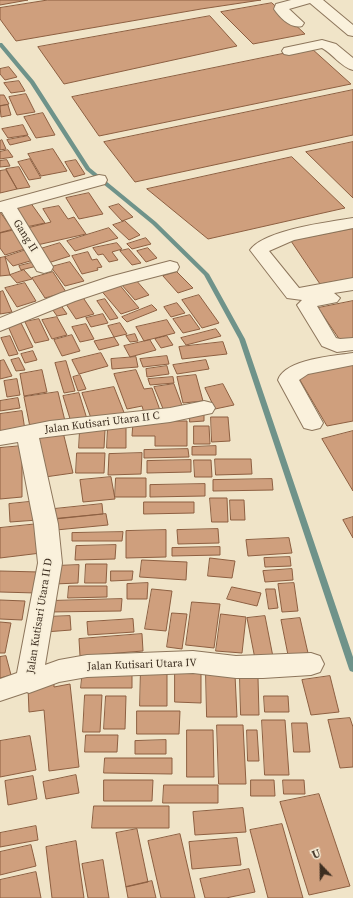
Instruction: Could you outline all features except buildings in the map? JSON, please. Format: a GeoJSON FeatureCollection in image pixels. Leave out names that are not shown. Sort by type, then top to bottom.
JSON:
{"type":"FeatureCollection","features":[{"type":"Feature","properties":{"kind":"street"},"geometry":{"type":"LineString","coordinates":[[297,23],[281,9],[281,7],[306,0]]}},
{"type":"Feature","properties":{"kind":"street"},"geometry":{"type":"LineString","coordinates":[[315,0],[353,32]]}},
{"type":"Feature","properties":{"kind":"street"},"geometry":{"type":"LineString","coordinates":[[332,14],[347,11]]}},
{"type":"Feature","properties":{"kind":"street"},"geometry":{"type":"LineString","coordinates":[[289,51],[322,44],[327,45],[332,47],[353,66]]}},
{"type":"Feature","properties":{"kind":"street"},"geometry":{"type":"LineString","coordinates":[[3,206],[99,180]]}},
{"type":"Feature","properties":{"kind":"street","name":"Gang II"},"geometry":{"type":"LineString","coordinates":[[3,206],[44,267]]}},
{"type":"Feature","properties":{"kind":"street"},"geometry":{"type":"LineString","coordinates":[[353,223],[285,237],[263,246],[259,250],[294,294],[353,284]]}},
{"type":"Feature","properties":{"kind":"street"},"geometry":{"type":"LineString","coordinates":[[0,325],[68,297],[116,281],[170,267]]}},
{"type":"Feature","properties":{"kind":"street"},"geometry":{"type":"LineString","coordinates":[[353,294],[311,302],[306,305],[329,342],[337,346],[353,344]]}},
{"type":"Feature","properties":{"kind":"street"},"geometry":{"type":"LineString","coordinates":[[312,423],[288,380],[289,377],[302,369],[353,359]]}},
{"type":"Feature","properties":{"kind":"street","name":"Jalan Kutisari Utara II C"},"geometry":{"type":"LineString","coordinates":[[0,438],[50,428],[170,415],[204,408]]}},
{"type":"Feature","properties":{"kind":"street","name":"Jalan Kutisari Utara II D"},"geometry":{"type":"LineString","coordinates":[[27,433],[46,524],[50,562],[29,682]]}},
{"type":"Feature","properties":{"kind":"street","name":"Jalan Kutisari Utara IV"},"geometry":{"type":"LineString","coordinates":[[0,690],[29,682],[59,671],[87,666],[193,662],[236,667],[312,664]]}},
{"type":"Feature","properties":{"kind":"waterway"},"geometry":{"type":"LineString","coordinates":[[0,44],[32,82],[88,169],[154,223],[206,274],[242,339],[353,669]]}}]}
